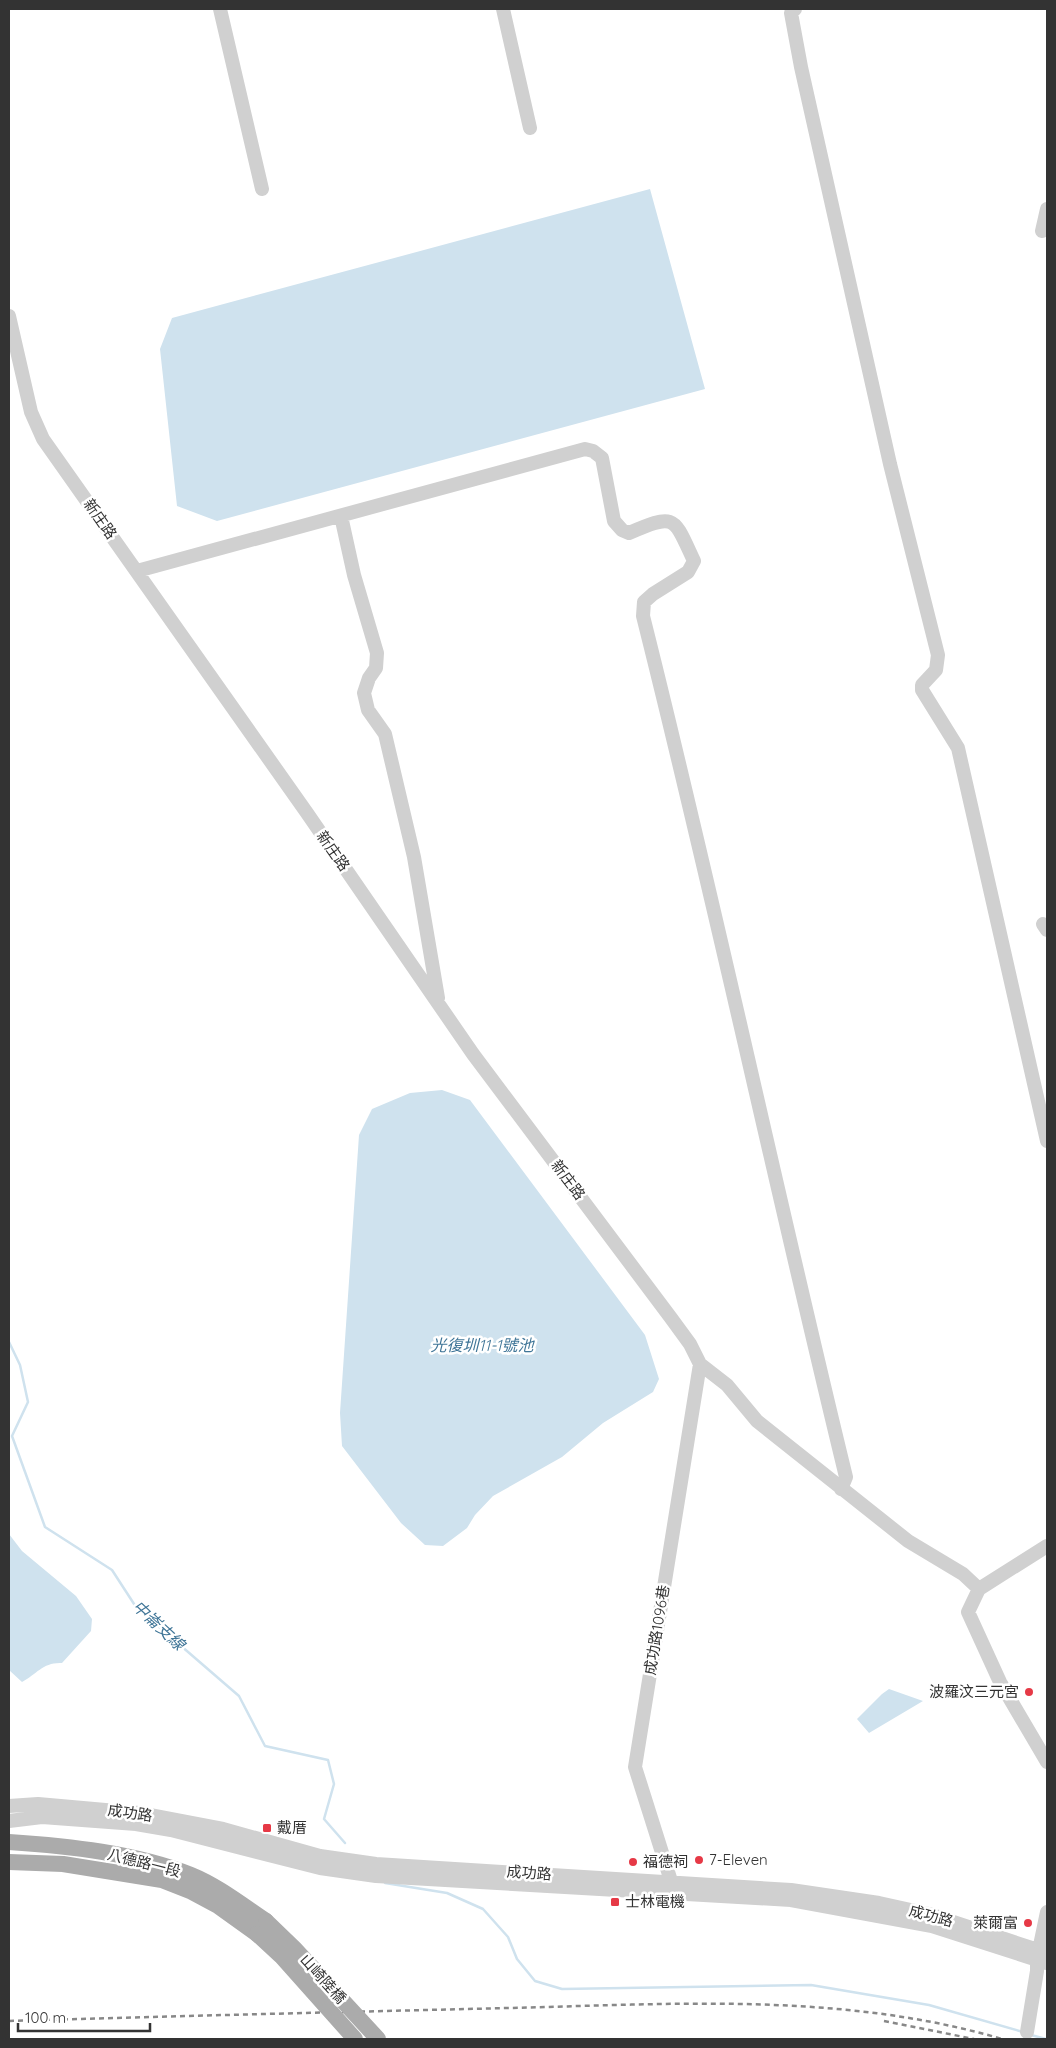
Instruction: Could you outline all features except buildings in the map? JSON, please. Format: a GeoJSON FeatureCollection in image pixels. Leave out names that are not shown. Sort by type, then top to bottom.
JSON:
{"type":"FeatureCollection","features":[{"type":"Feature","properties":{"kind":"main road","name":"八德路一段"},"geometry":{"type":"LineString","coordinates":[[9,1842],[66,1846],[160,1865],[193,1876],[226,1893],[261,1928]]}},
{"type":"Feature","properties":{"kind":"main road","name":"八德路一段"},"geometry":{"type":"LineString","coordinates":[[9,1862],[63,1864],[162,1880],[190,1891],[261,1928]]}},
{"type":"Feature","properties":{"kind":"main road","name":"山崎陸橋"},"geometry":{"type":"LineString","coordinates":[[261,1928],[281,1956],[355,2039]]}},
{"type":"Feature","properties":{"kind":"main road","name":"山崎陸橋"},"geometry":{"type":"LineString","coordinates":[[261,1928],[294,1948],[378,2039]]}},
{"type":"Feature","properties":{"kind":"street"},"geometry":{"type":"LineString","coordinates":[[220,9],[262,189]]}},
{"type":"Feature","properties":{"kind":"street"},"geometry":{"type":"LineString","coordinates":[[503,9],[530,128]]}},
{"type":"Feature","properties":{"kind":"street"},"geometry":{"type":"LineString","coordinates":[[795,9],[791,13],[808,96],[890,464],[938,655],[936,670],[922,685],[922,690],[958,748],[1047,1141]]}},
{"type":"Feature","properties":{"kind":"street"},"geometry":{"type":"LineString","coordinates":[[1042,231],[1047,209]]}},
{"type":"Feature","properties":{"kind":"street","name":"新庄路"},"geometry":{"type":"LineString","coordinates":[[9,316],[32,412],[43,439],[473,1054],[676,1324],[690,1344],[700,1364]]}},
{"type":"Feature","properties":{"kind":"street"},"geometry":{"type":"LineString","coordinates":[[136,571],[585,449],[593,451],[602,458],[614,521],[622,530],[629,533],[659,520],[670,522],[677,526],[694,561],[688,572],[653,594],[644,602],[643,616],[729,972],[795,1268],[846,1477],[841,1489]]}},
{"type":"Feature","properties":{"kind":"street"},"geometry":{"type":"LineString","coordinates":[[341,516],[354,575],[377,653],[376,668],[369,678],[364,693],[368,710],[386,734],[414,857],[439,1004]]}},
{"type":"Feature","properties":{"kind":"street"},"geometry":{"type":"LineString","coordinates":[[700,1364],[727,1385],[757,1421],[841,1489],[908,1541],[962,1574],[980,1589]]}},
{"type":"Feature","properties":{"kind":"street","name":"成功路1096巷"},"geometry":{"type":"LineString","coordinates":[[671,1886],[635,1767],[700,1364]]}},
{"type":"Feature","properties":{"kind":"street"},"geometry":{"type":"LineString","coordinates":[[1047,1546],[980,1589],[968,1612],[1000,1682],[1047,1762]]}},
{"type":"Feature","properties":{"kind":"street","name":"成功路"},"geometry":{"type":"LineString","coordinates":[[9,1806],[38,1804],[138,1813],[223,1829],[320,1856],[376,1864],[671,1886],[791,1900],[932,1926],[1043,1957]]}},
{"type":"Feature","properties":{"kind":"street","name":"成功路"},"geometry":{"type":"LineString","coordinates":[[9,1821],[42,1817],[136,1824],[170,1830],[320,1868],[376,1876],[671,1886]]}},
{"type":"Feature","properties":{"kind":"street"},"geometry":{"type":"LineString","coordinates":[[1027,2032],[1037,1972],[1043,1957],[1047,1912]]}},
{"type":"Feature","properties":{"kind":"water"},"geometry":{"type":"Polygon","coordinates":[[[650,189],[705,389],[217,521],[177,506],[160,349],[172,318],[650,189]]]}},
{"type":"Feature","properties":{"kind":"water","name":"光復圳11-1號池"},"geometry":{"type":"Polygon","coordinates":[[[442,1090],[470,1100],[645,1335],[659,1379],[653,1392],[603,1423],[562,1457],[493,1496],[475,1515],[467,1528],[443,1546],[425,1545],[401,1523],[342,1446],[340,1413],[359,1135],[372,1109],[410,1093],[442,1090]]]}},
{"type":"Feature","properties":{"kind":"water"},"geometry":{"type":"Polygon","coordinates":[[[9,1534],[22,1551],[76,1596],[92,1619],[91,1631],[62,1663],[45,1666],[22,1682],[9,1670],[9,1534]]]}},
{"type":"Feature","properties":{"kind":"water"},"geometry":{"type":"Polygon","coordinates":[[[889,1689],[923,1701],[869,1733],[857,1719],[889,1689]]]}},
{"type":"Feature","properties":{"kind":"waterway","name":"中崙支線"},"geometry":{"type":"LineString","coordinates":[[9,1342],[20,1365],[28,1402],[12,1436],[45,1527],[112,1570],[136,1607],[239,1696],[265,1746],[328,1760],[334,1784],[324,1819],[345,1843]]}},
{"type":"Feature","properties":{"kind":"waterway"},"geometry":{"type":"LineString","coordinates":[[385,1883],[447,1893],[483,1909],[508,1937],[517,1959],[535,1981],[562,1989],[811,1985],[929,2005],[1023,2032]]}},
{"type":"Feature","properties":{"kind":"waterway"},"geometry":{"type":"LineString","coordinates":[[1031,2035],[1046,2039]]}},
{"type":"Feature","properties":{"kind":"railway"},"geometry":{"type":"LineString","coordinates":[[9,2021],[633,2005],[757,2004],[819,2007],[881,2014],[942,2024],[1002,2039]]}},
{"type":"Feature","properties":{"kind":"railway"},"geometry":{"type":"LineString","coordinates":[[884,2021],[974,2039]]}},
{"type":"Feature","properties":{"kind":"place","name":"波羅汶三元宮"},"geometry":{"type":"Point","coordinates":[1029,1692]}},
{"type":"Feature","properties":{"kind":"place","name":"戴厝"},"geometry":{"type":"Point","coordinates":[267,1828]}},
{"type":"Feature","properties":{"kind":"place","name":"7-Eleven"},"geometry":{"type":"Point","coordinates":[699,1860]}},
{"type":"Feature","properties":{"kind":"place","name":"福德祠"},"geometry":{"type":"Point","coordinates":[633,1862]}},
{"type":"Feature","properties":{"kind":"place","name":"士林電機"},"geometry":{"type":"Point","coordinates":[615,1902]}},
{"type":"Feature","properties":{"kind":"place","name":"萊爾富"},"geometry":{"type":"Point","coordinates":[1028,1923]}}]}
